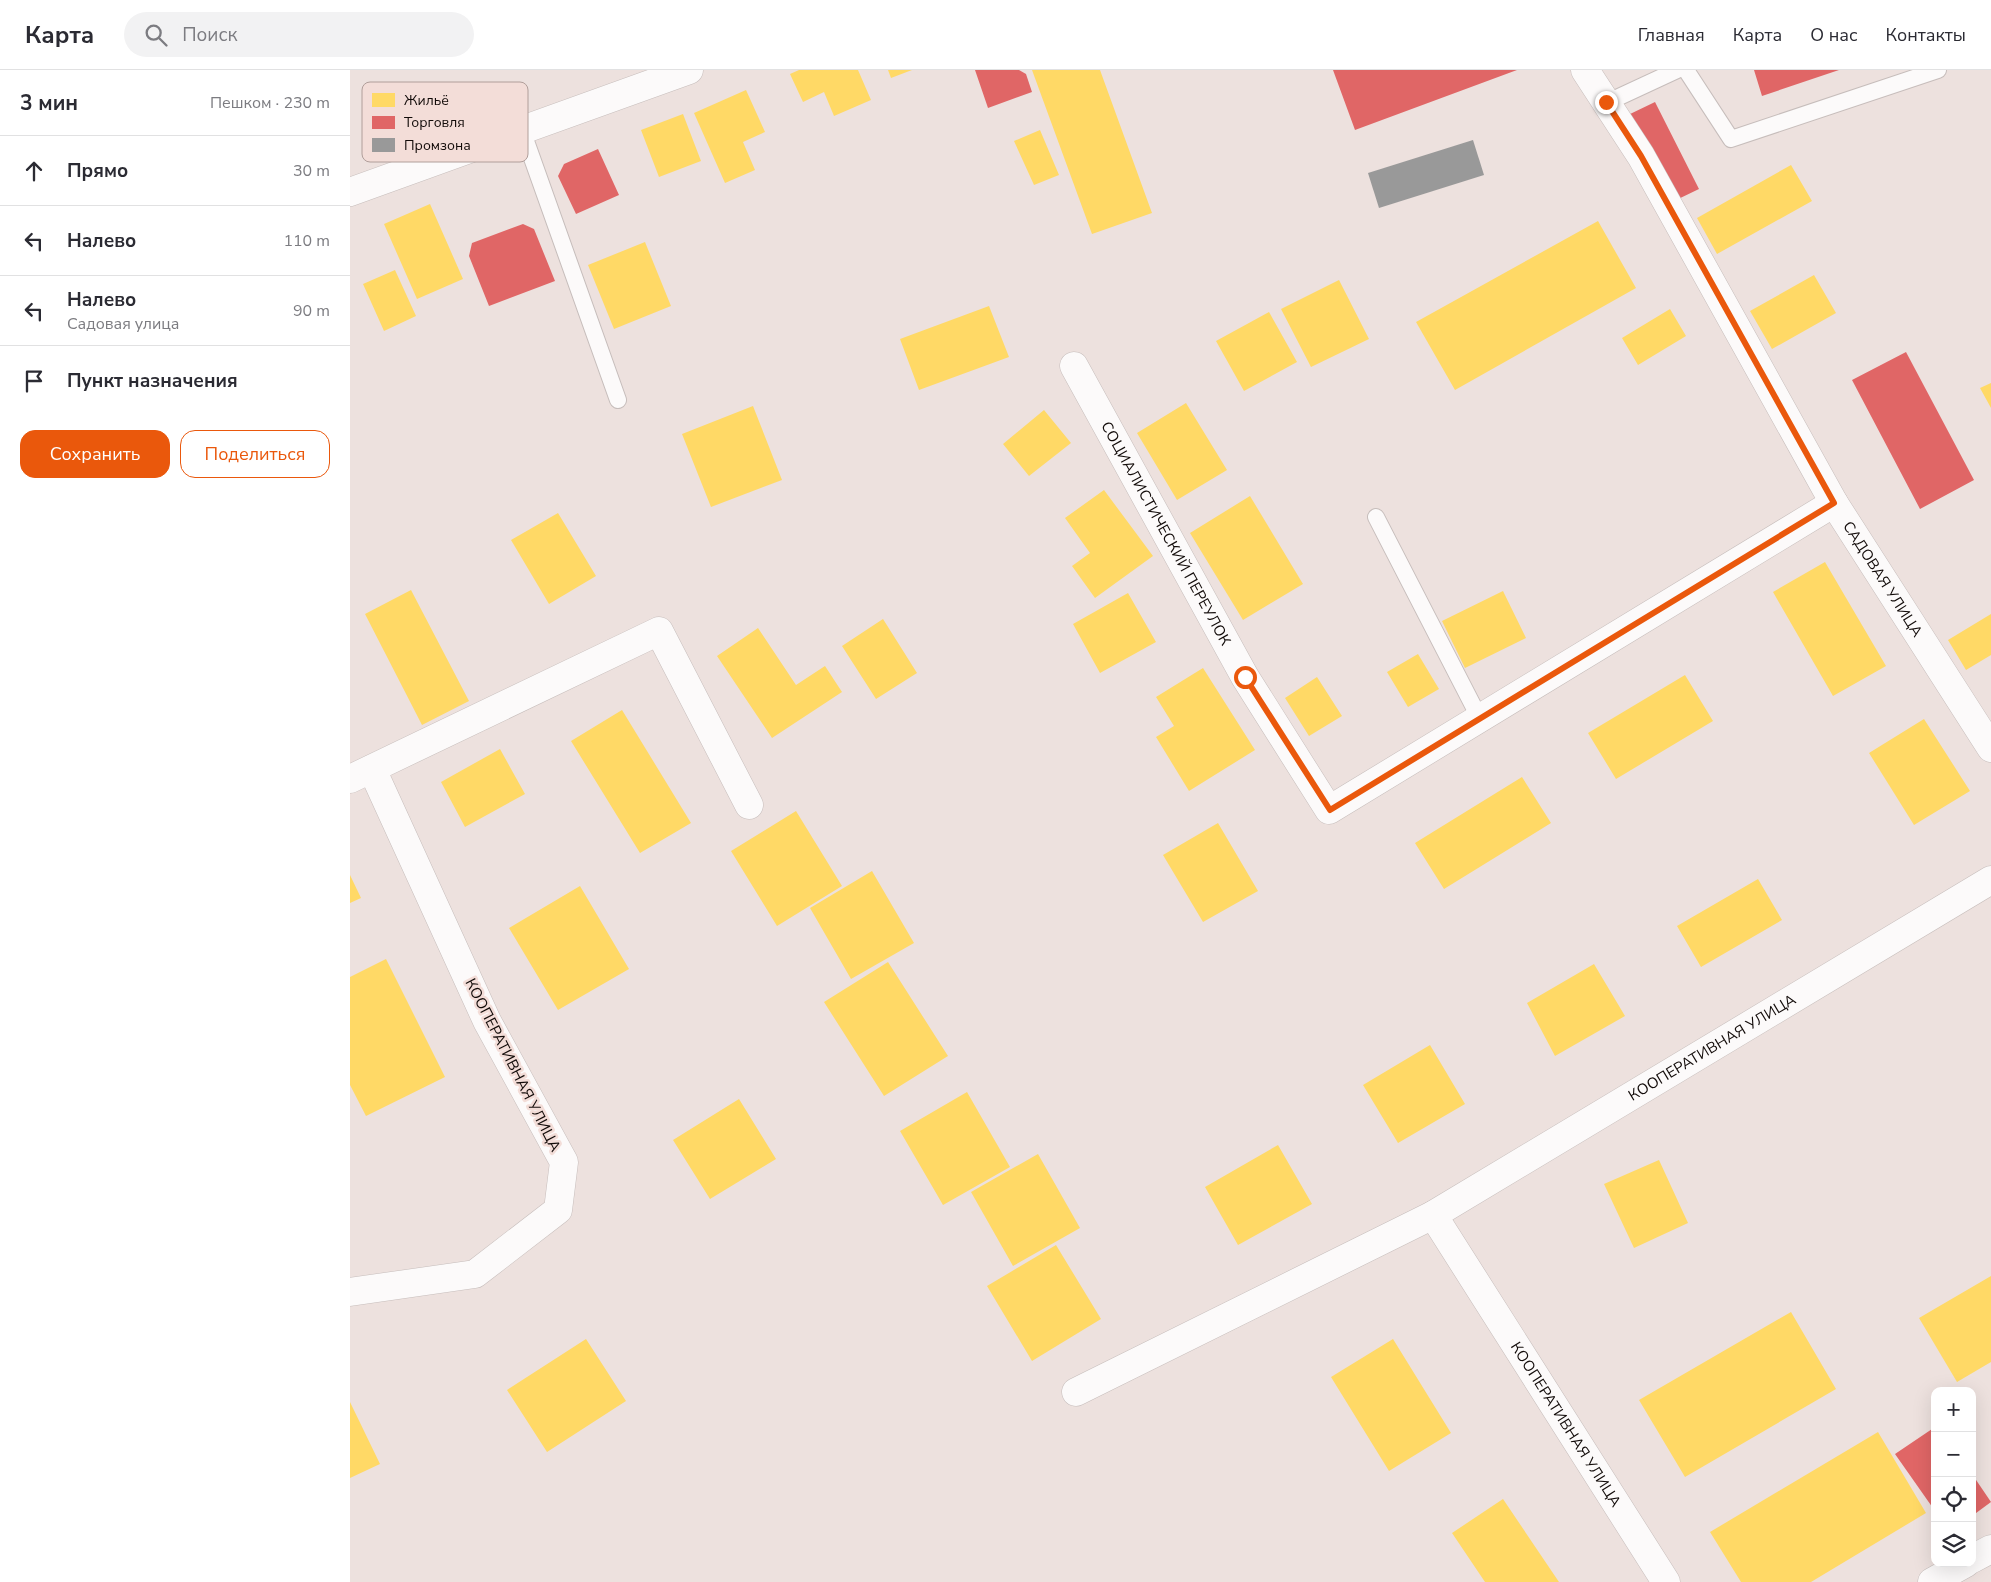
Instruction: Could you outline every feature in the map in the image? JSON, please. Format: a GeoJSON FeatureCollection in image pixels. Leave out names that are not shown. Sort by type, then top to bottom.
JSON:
{"type":"FeatureCollection","features":[{"type":"Feature","properties":{"kind":"street"},"geometry":{"type":"LineString","coordinates":[[528,128],[689,70]]}},
{"type":"Feature","properties":{"kind":"street","name":"САДОВАЯ УЛИЦА"},"geometry":{"type":"LineString","coordinates":[[1585,70],[1641,156],[1834,503],[1991,748]]}},
{"type":"Feature","properties":{"kind":"street"},"geometry":{"type":"LineString","coordinates":[[350,192],[433,162]]}},
{"type":"Feature","properties":{"kind":"street","name":"СОЦИАЛИСТИЧЕСКИЙ ПЕРЕУЛОК"},"geometry":{"type":"LineString","coordinates":[[1074,366],[1245,677],[1330,810],[1834,503]]}},
{"type":"Feature","properties":{"kind":"street","name":"КООПЕРАТИВНАЯ УЛИЦА"},"geometry":{"type":"LineString","coordinates":[[350,1292],[475,1274],[558,1210],[564,1162],[487,1020],[361,774],[659,631],[749,805]]}},
{"type":"Feature","properties":{"kind":"street","name":"КООПЕРАТИВНАЯ УЛИЦА"},"geometry":{"type":"LineString","coordinates":[[1076,1392],[1433,1215],[1991,880]]}},
{"type":"Feature","properties":{"kind":"street","name":"КООПЕРАТИВНАЯ УЛИЦА"},"geometry":{"type":"LineString","coordinates":[[1433,1215],[1666,1582]]}},
{"type":"Feature","properties":{"kind":"street"},"geometry":{"type":"LineString","coordinates":[[1976,1558],[1991,1549]]}},
{"type":"Feature","properties":{"kind":"street"},"geometry":{"type":"LineString","coordinates":[[1932,1582],[1959,1567]]}},
{"type":"Feature","properties":{"kind":"lane"},"geometry":{"type":"LineString","coordinates":[[1606,102],[1678,70]]}},
{"type":"Feature","properties":{"kind":"lane"},"geometry":{"type":"LineString","coordinates":[[1686,70],[1732,139],[1938,70]]}},
{"type":"Feature","properties":{"kind":"lane"},"geometry":{"type":"LineString","coordinates":[[528,147],[618,400]]}},
{"type":"Feature","properties":{"kind":"lane"},"geometry":{"type":"LineString","coordinates":[[1376,517],[1480,719]]}},
{"type":"Feature","properties":{"kind":"building: Жильё"},"geometry":{"type":"Polygon","coordinates":[[[799,70],[858,70],[871,100],[834,116],[824,92],[803,102],[790,74],[799,70]]]}},
{"type":"Feature","properties":{"kind":"building: Жильё"},"geometry":{"type":"Polygon","coordinates":[[[888,70],[912,70],[891,78],[888,70]]]}},
{"type":"Feature","properties":{"kind":"building: Жильё"},"geometry":{"type":"Polygon","coordinates":[[[1032,70],[1100,70],[1152,213],[1092,234],[1032,70]]]}},
{"type":"Feature","properties":{"kind":"building: Жильё"},"geometry":{"type":"Polygon","coordinates":[[[746,90],[765,132],[743,142],[755,170],[725,183],[694,113],[746,90]]]}},
{"type":"Feature","properties":{"kind":"building: Жильё"},"geometry":{"type":"Polygon","coordinates":[[[683,114],[701,161],[659,177],[641,130],[683,114]]]}},
{"type":"Feature","properties":{"kind":"building: Жильё"},"geometry":{"type":"Polygon","coordinates":[[[1040,130],[1059,175],[1034,185],[1014,141],[1040,130]]]}},
{"type":"Feature","properties":{"kind":"building: Жильё"},"geometry":{"type":"Polygon","coordinates":[[[1791,165],[1812,201],[1717,254],[1697,218],[1791,165]]]}},
{"type":"Feature","properties":{"kind":"building: Жильё"},"geometry":{"type":"Polygon","coordinates":[[[430,204],[463,279],[417,299],[384,224],[430,204]]]}},
{"type":"Feature","properties":{"kind":"building: Жильё"},"geometry":{"type":"Polygon","coordinates":[[[1598,221],[1636,288],[1455,390],[1416,322],[1598,221]]]}},
{"type":"Feature","properties":{"kind":"building: Жильё"},"geometry":{"type":"Polygon","coordinates":[[[645,242],[671,306],[614,329],[588,265],[645,242]]]}},
{"type":"Feature","properties":{"kind":"building: Жильё"},"geometry":{"type":"Polygon","coordinates":[[[395,270],[416,316],[384,331],[363,284],[395,270]]]}},
{"type":"Feature","properties":{"kind":"building: Жильё"},"geometry":{"type":"Polygon","coordinates":[[[1814,275],[1836,313],[1772,349],[1750,311],[1814,275]]]}},
{"type":"Feature","properties":{"kind":"building: Жильё"},"geometry":{"type":"Polygon","coordinates":[[[1339,280],[1369,339],[1311,367],[1281,309],[1339,280]]]}},
{"type":"Feature","properties":{"kind":"building: Жильё"},"geometry":{"type":"Polygon","coordinates":[[[989,306],[1009,357],[919,390],[900,339],[989,306]]]}},
{"type":"Feature","properties":{"kind":"building: Жильё"},"geometry":{"type":"Polygon","coordinates":[[[1670,309],[1686,336],[1638,365],[1622,338],[1670,309]]]}},
{"type":"Feature","properties":{"kind":"building: Жильё"},"geometry":{"type":"Polygon","coordinates":[[[1269,312],[1297,362],[1244,391],[1216,341],[1269,312]]]}},
{"type":"Feature","properties":{"kind":"building: Жильё"},"geometry":{"type":"Polygon","coordinates":[[[1991,383],[1991,408],[1980,388],[1991,383]]]}},
{"type":"Feature","properties":{"kind":"building: Жильё"},"geometry":{"type":"Polygon","coordinates":[[[1186,403],[1227,470],[1177,500],[1137,433],[1186,403]]]}},
{"type":"Feature","properties":{"kind":"building: Жильё"},"geometry":{"type":"Polygon","coordinates":[[[753,406],[782,480],[711,507],[682,434],[753,406]]]}},
{"type":"Feature","properties":{"kind":"building: Жильё"},"geometry":{"type":"Polygon","coordinates":[[[1044,410],[1071,443],[1029,476],[1003,444],[1044,410]]]}},
{"type":"Feature","properties":{"kind":"building: Жильё"},"geometry":{"type":"Polygon","coordinates":[[[1104,490],[1153,556],[1095,598],[1072,566],[1090,553],[1065,518],[1104,490]]]}},
{"type":"Feature","properties":{"kind":"building: Жильё"},"geometry":{"type":"Polygon","coordinates":[[[1250,496],[1303,584],[1243,620],[1190,533],[1250,496]]]}},
{"type":"Feature","properties":{"kind":"building: Жильё"},"geometry":{"type":"Polygon","coordinates":[[[558,513],[596,576],[549,604],[511,540],[558,513]]]}},
{"type":"Feature","properties":{"kind":"building: Жильё"},"geometry":{"type":"Polygon","coordinates":[[[1825,562],[1886,666],[1833,696],[1773,592],[1825,562]]]}},
{"type":"Feature","properties":{"kind":"building: Жильё"},"geometry":{"type":"Polygon","coordinates":[[[411,590],[469,701],[422,725],[365,614],[411,590]]]}},
{"type":"Feature","properties":{"kind":"building: Жильё"},"geometry":{"type":"Polygon","coordinates":[[[1503,591],[1526,638],[1465,668],[1442,621],[1503,591]]]}},
{"type":"Feature","properties":{"kind":"building: Жильё"},"geometry":{"type":"Polygon","coordinates":[[[1128,593],[1156,642],[1100,673],[1073,624],[1128,593]]]}},
{"type":"Feature","properties":{"kind":"building: Жильё"},"geometry":{"type":"Polygon","coordinates":[[[1991,614],[1991,655],[1966,670],[1948,640],[1991,614]]]}},
{"type":"Feature","properties":{"kind":"building: Жильё"},"geometry":{"type":"Polygon","coordinates":[[[883,619],[917,673],[876,699],[842,646],[883,619]]]}},
{"type":"Feature","properties":{"kind":"building: Жильё"},"geometry":{"type":"Polygon","coordinates":[[[758,628],[796,685],[825,666],[842,692],[772,738],[717,656],[758,628]]]}},
{"type":"Feature","properties":{"kind":"building: Жильё"},"geometry":{"type":"Polygon","coordinates":[[[1418,654],[1439,689],[1408,707],[1387,672],[1418,654]]]}},
{"type":"Feature","properties":{"kind":"building: Жильё"},"geometry":{"type":"Polygon","coordinates":[[[1203,668],[1255,750],[1189,791],[1156,737],[1174,726],[1156,697],[1203,668]]]}},
{"type":"Feature","properties":{"kind":"building: Жильё"},"geometry":{"type":"Polygon","coordinates":[[[1685,675],[1713,721],[1616,779],[1588,733],[1685,675]]]}},
{"type":"Feature","properties":{"kind":"building: Жильё"},"geometry":{"type":"Polygon","coordinates":[[[1317,677],[1342,716],[1309,736],[1285,698],[1317,677]]]}},
{"type":"Feature","properties":{"kind":"building: Жильё"},"geometry":{"type":"Polygon","coordinates":[[[622,710],[691,823],[640,853],[571,741],[622,710]]]}},
{"type":"Feature","properties":{"kind":"building: Жильё"},"geometry":{"type":"Polygon","coordinates":[[[1924,719],[1970,791],[1914,825],[1869,753],[1924,719]]]}},
{"type":"Feature","properties":{"kind":"building: Жильё"},"geometry":{"type":"Polygon","coordinates":[[[500,749],[525,794],[465,827],[441,782],[500,749]]]}},
{"type":"Feature","properties":{"kind":"building: Жильё"},"geometry":{"type":"Polygon","coordinates":[[[1522,777],[1551,823],[1444,889],[1415,843],[1522,777]]]}},
{"type":"Feature","properties":{"kind":"building: Жильё"},"geometry":{"type":"Polygon","coordinates":[[[796,811],[842,886],[777,926],[731,851],[796,811]]]}},
{"type":"Feature","properties":{"kind":"building: Жильё"},"geometry":{"type":"Polygon","coordinates":[[[1218,823],[1258,891],[1203,922],[1163,855],[1218,823]]]}},
{"type":"Feature","properties":{"kind":"building: Жильё"},"geometry":{"type":"Polygon","coordinates":[[[872,871],[914,943],[851,979],[810,908],[872,871]]]}},
{"type":"Feature","properties":{"kind":"building: Жильё"},"geometry":{"type":"Polygon","coordinates":[[[350,875],[361,898],[350,903],[350,875]]]}},
{"type":"Feature","properties":{"kind":"building: Жильё"},"geometry":{"type":"Polygon","coordinates":[[[1758,879],[1782,920],[1701,967],[1677,926],[1758,879]]]}},
{"type":"Feature","properties":{"kind":"building: Жильё"},"geometry":{"type":"Polygon","coordinates":[[[580,886],[629,969],[558,1010],[509,928],[580,886]]]}},
{"type":"Feature","properties":{"kind":"building: Жильё"},"geometry":{"type":"Polygon","coordinates":[[[386,959],[445,1077],[366,1116],[350,1085],[350,977],[386,959]]]}},
{"type":"Feature","properties":{"kind":"building: Жильё"},"geometry":{"type":"Polygon","coordinates":[[[888,962],[948,1056],[884,1096],[824,1002],[888,962]]]}},
{"type":"Feature","properties":{"kind":"building: Жильё"},"geometry":{"type":"Polygon","coordinates":[[[1594,964],[1625,1016],[1555,1056],[1527,1003],[1594,964]]]}},
{"type":"Feature","properties":{"kind":"building: Жильё"},"geometry":{"type":"Polygon","coordinates":[[[1430,1045],[1465,1104],[1398,1143],[1363,1085],[1430,1045]]]}},
{"type":"Feature","properties":{"kind":"building: Жильё"},"geometry":{"type":"Polygon","coordinates":[[[967,1092],[1010,1167],[943,1205],[900,1131],[967,1092]]]}},
{"type":"Feature","properties":{"kind":"building: Жильё"},"geometry":{"type":"Polygon","coordinates":[[[739,1099],[776,1159],[710,1199],[673,1140],[739,1099]]]}},
{"type":"Feature","properties":{"kind":"building: Жильё"},"geometry":{"type":"Polygon","coordinates":[[[1278,1145],[1312,1204],[1238,1245],[1205,1187],[1278,1145]]]}},
{"type":"Feature","properties":{"kind":"building: Жильё"},"geometry":{"type":"Polygon","coordinates":[[[1038,1154],[1080,1228],[1013,1266],[971,1192],[1038,1154]]]}},
{"type":"Feature","properties":{"kind":"building: Жильё"},"geometry":{"type":"Polygon","coordinates":[[[1659,1160],[1688,1223],[1634,1248],[1604,1184],[1659,1160]]]}},
{"type":"Feature","properties":{"kind":"building: Жильё"},"geometry":{"type":"Polygon","coordinates":[[[1056,1245],[1101,1319],[1032,1361],[987,1286],[1056,1245]]]}},
{"type":"Feature","properties":{"kind":"building: Жильё"},"geometry":{"type":"Polygon","coordinates":[[[1991,1276],[1991,1362],[1957,1382],[1919,1318],[1991,1276]]]}},
{"type":"Feature","properties":{"kind":"building: Жильё"},"geometry":{"type":"Polygon","coordinates":[[[1791,1312],[1836,1389],[1685,1477],[1639,1400],[1791,1312]]]}},
{"type":"Feature","properties":{"kind":"building: Жильё"},"geometry":{"type":"Polygon","coordinates":[[[586,1339],[626,1401],[547,1452],[507,1390],[586,1339]]]}},
{"type":"Feature","properties":{"kind":"building: Жильё"},"geometry":{"type":"Polygon","coordinates":[[[1393,1339],[1451,1433],[1389,1471],[1331,1377],[1393,1339]]]}},
{"type":"Feature","properties":{"kind":"building: Жильё"},"geometry":{"type":"Polygon","coordinates":[[[350,1402],[380,1464],[350,1478],[350,1402]]]}},
{"type":"Feature","properties":{"kind":"building: Жильё"},"geometry":{"type":"Polygon","coordinates":[[[1878,1432],[1926,1513],[1811,1582],[1741,1582],[1710,1532],[1878,1432]]]}},
{"type":"Feature","properties":{"kind":"building: Жильё"},"geometry":{"type":"Polygon","coordinates":[[[1503,1499],[1559,1582],[1485,1582],[1452,1533],[1503,1499]]]}},
{"type":"Feature","properties":{"kind":"building: Торговля"},"geometry":{"type":"Polygon","coordinates":[[[975,70],[1019,70],[1026,74],[1032,92],[988,108],[975,70]]]}},
{"type":"Feature","properties":{"kind":"building: Торговля"},"geometry":{"type":"Polygon","coordinates":[[[1333,70],[1517,70],[1355,130],[1333,70]]]}},
{"type":"Feature","properties":{"kind":"building: Торговля"},"geometry":{"type":"Polygon","coordinates":[[[1754,70],[1839,70],[1762,96],[1754,70]]]}},
{"type":"Feature","properties":{"kind":"building: Торговля"},"geometry":{"type":"Polygon","coordinates":[[[1655,102],[1699,189],[1672,202],[1628,115],[1655,102]]]}},
{"type":"Feature","properties":{"kind":"building: Торговля"},"geometry":{"type":"Polygon","coordinates":[[[598,149],[619,195],[576,214],[558,176],[564,164],[598,149]]]}},
{"type":"Feature","properties":{"kind":"building: Торговля"},"geometry":{"type":"Polygon","coordinates":[[[523,224],[534,229],[555,281],[489,306],[469,256],[472,243],[523,224]]]}},
{"type":"Feature","properties":{"kind":"building: Торговля"},"geometry":{"type":"Polygon","coordinates":[[[1906,352],[1974,480],[1920,509],[1852,380],[1906,352]]]}},
{"type":"Feature","properties":{"kind":"building: Торговля"},"geometry":{"type":"Polygon","coordinates":[[[1931,1430],[1931,1505],[1895,1454],[1931,1430]]]}},
{"type":"Feature","properties":{"kind":"building: Торговля"},"geometry":{"type":"Polygon","coordinates":[[[1976,1480],[1991,1502],[1976,1513],[1976,1480]]]}},
{"type":"Feature","properties":{"kind":"building: Промзона"},"geometry":{"type":"Polygon","coordinates":[[[1473,140],[1484,175],[1379,208],[1368,173],[1473,140]]]}},
{"type":"Feature","properties":{"kind":"route"},"geometry":{"type":"LineString","coordinates":[[1245,677],[1330,810],[1834,503],[1641,156],[1606,102]]}}]}
